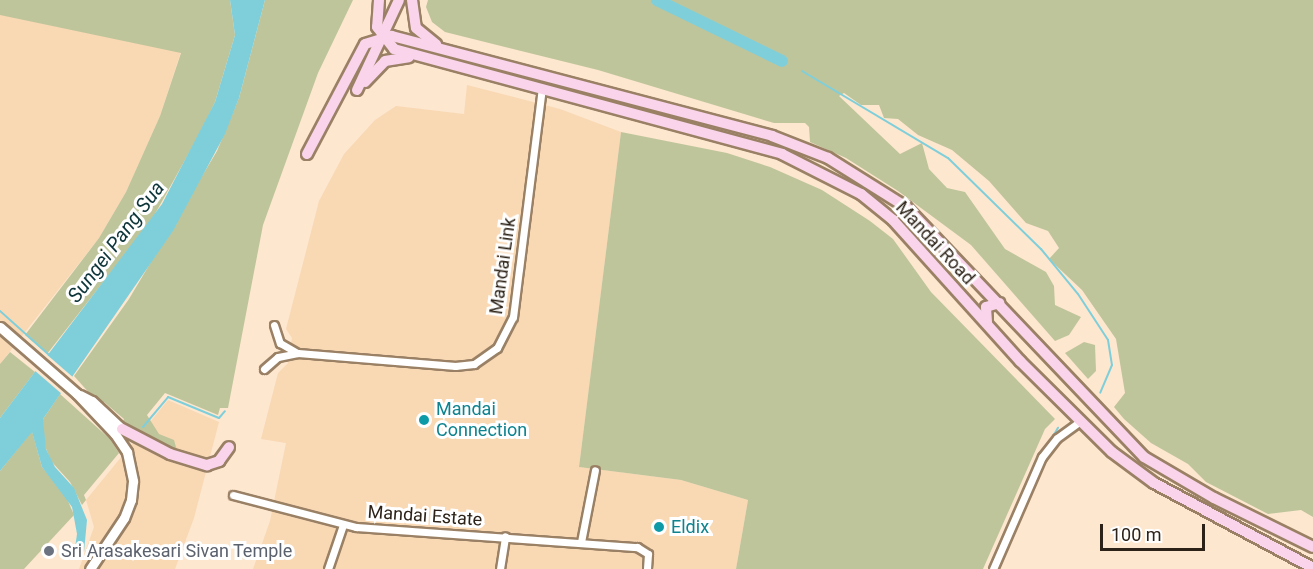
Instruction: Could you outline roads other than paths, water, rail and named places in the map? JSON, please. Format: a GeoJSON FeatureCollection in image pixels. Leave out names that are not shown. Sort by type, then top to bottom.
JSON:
{"type":"FeatureCollection","features":[{"type":"Feature","properties":{"kind":"main road"},"geometry":{"type":"LineString","coordinates":[[379,0],[376,21],[382,38],[394,50],[427,60]]}},
{"type":"Feature","properties":{"kind":"main road"},"geometry":{"type":"LineString","coordinates":[[396,57],[380,64],[357,90],[399,0]]}},
{"type":"Feature","properties":{"kind":"main road"},"geometry":{"type":"LineString","coordinates":[[412,0],[416,28],[446,50]]}},
{"type":"Feature","properties":{"kind":"main road","name":"Mandai Road"},"geometry":{"type":"LineString","coordinates":[[382,38],[392,36],[674,109],[772,136],[828,158],[868,181],[906,207],[999,303],[1076,390],[1144,458],[1204,493],[1313,547]]}},
{"type":"Feature","properties":{"kind":"main road"},"geometry":{"type":"LineString","coordinates":[[307,154],[362,48],[369,40],[382,38]]}},
{"type":"Feature","properties":{"kind":"main road"},"geometry":{"type":"LineString","coordinates":[[366,73],[378,61],[396,57],[427,60]]}},
{"type":"Feature","properties":{"kind":"main road","name":"Mandai Road"},"geometry":{"type":"LineString","coordinates":[[427,60],[542,88],[782,154],[861,194],[893,220],[1078,423],[1154,483],[1313,568]]}},
{"type":"Feature","properties":{"kind":"main road"},"geometry":{"type":"LineString","coordinates":[[674,109],[684,118],[683,126]]}},
{"type":"Feature","properties":{"kind":"main road"},"geometry":{"type":"LineString","coordinates":[[988,326],[984,312],[986,307],[999,303]]}},
{"type":"Feature","properties":{"kind":"main road"},"geometry":{"type":"LineString","coordinates":[[122,429],[170,454],[207,465],[219,461],[229,447]]}},
{"type":"Feature","properties":{"kind":"street","name":"Mandai Link"},"geometry":{"type":"LineString","coordinates":[[264,369],[278,357],[298,353],[455,366],[474,364],[497,348],[513,317],[542,88]]}},
{"type":"Feature","properties":{"kind":"street"},"geometry":{"type":"LineString","coordinates":[[274,325],[280,343],[298,353]]}},
{"type":"Feature","properties":{"kind":"street"},"geometry":{"type":"LineString","coordinates":[[0,327],[74,392],[120,440],[129,458],[133,481],[124,518],[90,569]]}},
{"type":"Feature","properties":{"kind":"street"},"geometry":{"type":"LineString","coordinates":[[74,392],[92,401],[122,429]]}},
{"type":"Feature","properties":{"kind":"street"},"geometry":{"type":"LineString","coordinates":[[993,569],[1042,457],[1057,438],[1078,423]]}},
{"type":"Feature","properties":{"kind":"street"},"geometry":{"type":"LineString","coordinates":[[581,542],[595,470]]}},
{"type":"Feature","properties":{"kind":"street","name":"Mandai Estate"},"geometry":{"type":"LineString","coordinates":[[233,495],[343,525],[581,542],[644,549],[649,557],[647,569]]}},
{"type":"Feature","properties":{"kind":"street","name":"Mandai Estate"},"geometry":{"type":"LineString","coordinates":[[328,569],[343,525]]}},
{"type":"Feature","properties":{"kind":"street","name":"Mandai Estate"},"geometry":{"type":"LineString","coordinates":[[500,569],[505,536]]}},
{"type":"Feature","properties":{"kind":"water"},"geometry":{"type":"Polygon","coordinates":[[[230,0],[265,0],[239,98],[225,134],[173,231],[43,419],[46,449],[55,467],[74,488],[87,520],[84,552],[75,548],[77,534],[72,507],[42,467],[32,432],[0,471],[0,418],[162,204],[215,102],[235,35],[230,0]]]}},
{"type":"Feature","properties":{"kind":"waterway"},"geometry":{"type":"LineString","coordinates":[[657,0],[782,61]]}},
{"type":"Feature","properties":{"kind":"waterway"},"geometry":{"type":"LineString","coordinates":[[802,71],[948,158],[1041,249],[1078,294],[1108,340],[1112,365],[1100,393]]}},
{"type":"Feature","properties":{"kind":"waterway"},"geometry":{"type":"LineString","coordinates":[[0,311],[49,355]]}},
{"type":"Feature","properties":{"kind":"waterway"},"geometry":{"type":"LineString","coordinates":[[143,427],[168,397],[219,418],[225,411]]}},
{"type":"Feature","properties":{"kind":"waterway"},"geometry":{"type":"LineString","coordinates":[[1048,445],[1058,428]]}},
{"type":"Feature","properties":{"kind":"place","name":"Mandai Connection"},"geometry":{"type":"Point","coordinates":[424,420]}},
{"type":"Feature","properties":{"kind":"place","name":"Eldix"},"geometry":{"type":"Point","coordinates":[659,527]}},
{"type":"Feature","properties":{"kind":"place","name":"Sri Arasakesari Sivan Temple"},"geometry":{"type":"Point","coordinates":[49,551]}},
{"type":"Feature","properties":{"kind":"water label","name":"Sungei Pang Sua"},"geometry":{"type":"Point","coordinates":[116,242]}}]}
